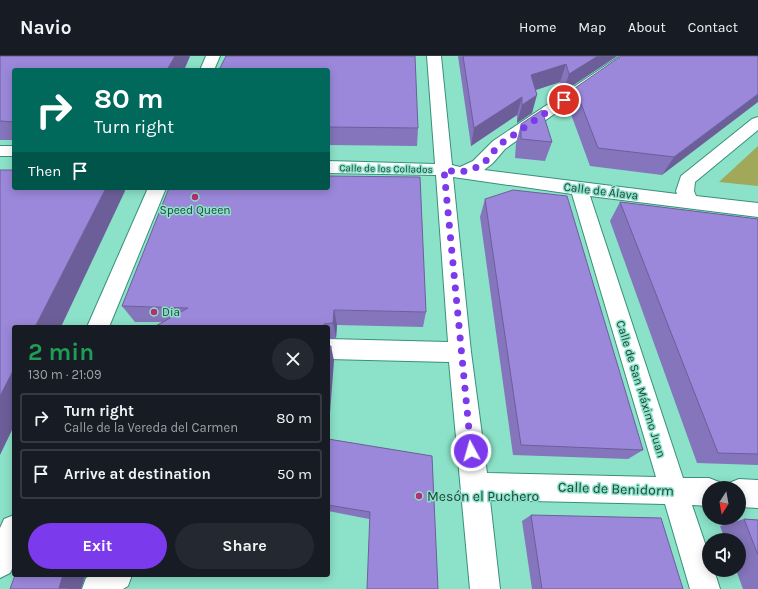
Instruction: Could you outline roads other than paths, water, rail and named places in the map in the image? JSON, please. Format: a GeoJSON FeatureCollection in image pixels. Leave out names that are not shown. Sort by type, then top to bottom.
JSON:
{"type":"FeatureCollection","features":[{"type":"Feature","properties":{"kind":"street"},"geometry":{"type":"LineString","coordinates":[[208,68],[213,56]]}},
{"type":"Feature","properties":{"kind":"street"},"geometry":{"type":"LineString","coordinates":[[434,56],[452,171],[460,352],[485,589]]}},
{"type":"Feature","properties":{"kind":"street"},"geometry":{"type":"LineString","coordinates":[[452,171],[475,168],[484,163],[499,145],[629,56]]}},
{"type":"Feature","properties":{"kind":"street"},"geometry":{"type":"LineString","coordinates":[[689,202],[685,191],[687,180],[758,122]]}},
{"type":"Feature","properties":{"kind":"street"},"geometry":{"type":"LineString","coordinates":[[0,151],[12,152]]}},
{"type":"Feature","properties":{"kind":"street","name":"Calle de los Collados"},"geometry":{"type":"LineString","coordinates":[[330,167],[452,171]]}},
{"type":"Feature","properties":{"kind":"street","name":"Calle de Álava"},"geometry":{"type":"LineString","coordinates":[[452,171],[579,189],[758,210]]}},
{"type":"Feature","properties":{"kind":"street","name":"Calle de San Máximo Juan"},"geometry":{"type":"LineString","coordinates":[[579,189],[705,589]]}},
{"type":"Feature","properties":{"kind":"street"},"geometry":{"type":"LineString","coordinates":[[99,325],[156,190]]}},
{"type":"Feature","properties":{"kind":"street"},"geometry":{"type":"LineString","coordinates":[[330,349],[460,352]]}},
{"type":"Feature","properties":{"kind":"street","name":"Calle de Benidorm"},"geometry":{"type":"LineString","coordinates":[[475,486],[702,492]]}},
{"type":"Feature","properties":{"kind":"street"},"geometry":{"type":"LineString","coordinates":[[746,494],[758,494]]}},
{"type":"Feature","properties":{"kind":"street"},"geometry":{"type":"LineString","coordinates":[[0,563],[12,534]]}},
{"type":"Feature","properties":{"kind":"street"},"geometry":{"type":"LineString","coordinates":[[97,589],[114,577]]}},
{"type":"Feature","properties":{"kind":"place","name":"Speed Queen"},"geometry":{"type":"Point","coordinates":[195,197]}},
{"type":"Feature","properties":{"kind":"place","name":"Dia"},"geometry":{"type":"Point","coordinates":[154,312]}},
{"type":"Feature","properties":{"kind":"place","name":"Mesón el Puchero"},"geometry":{"type":"Point","coordinates":[419,496]}}]}
